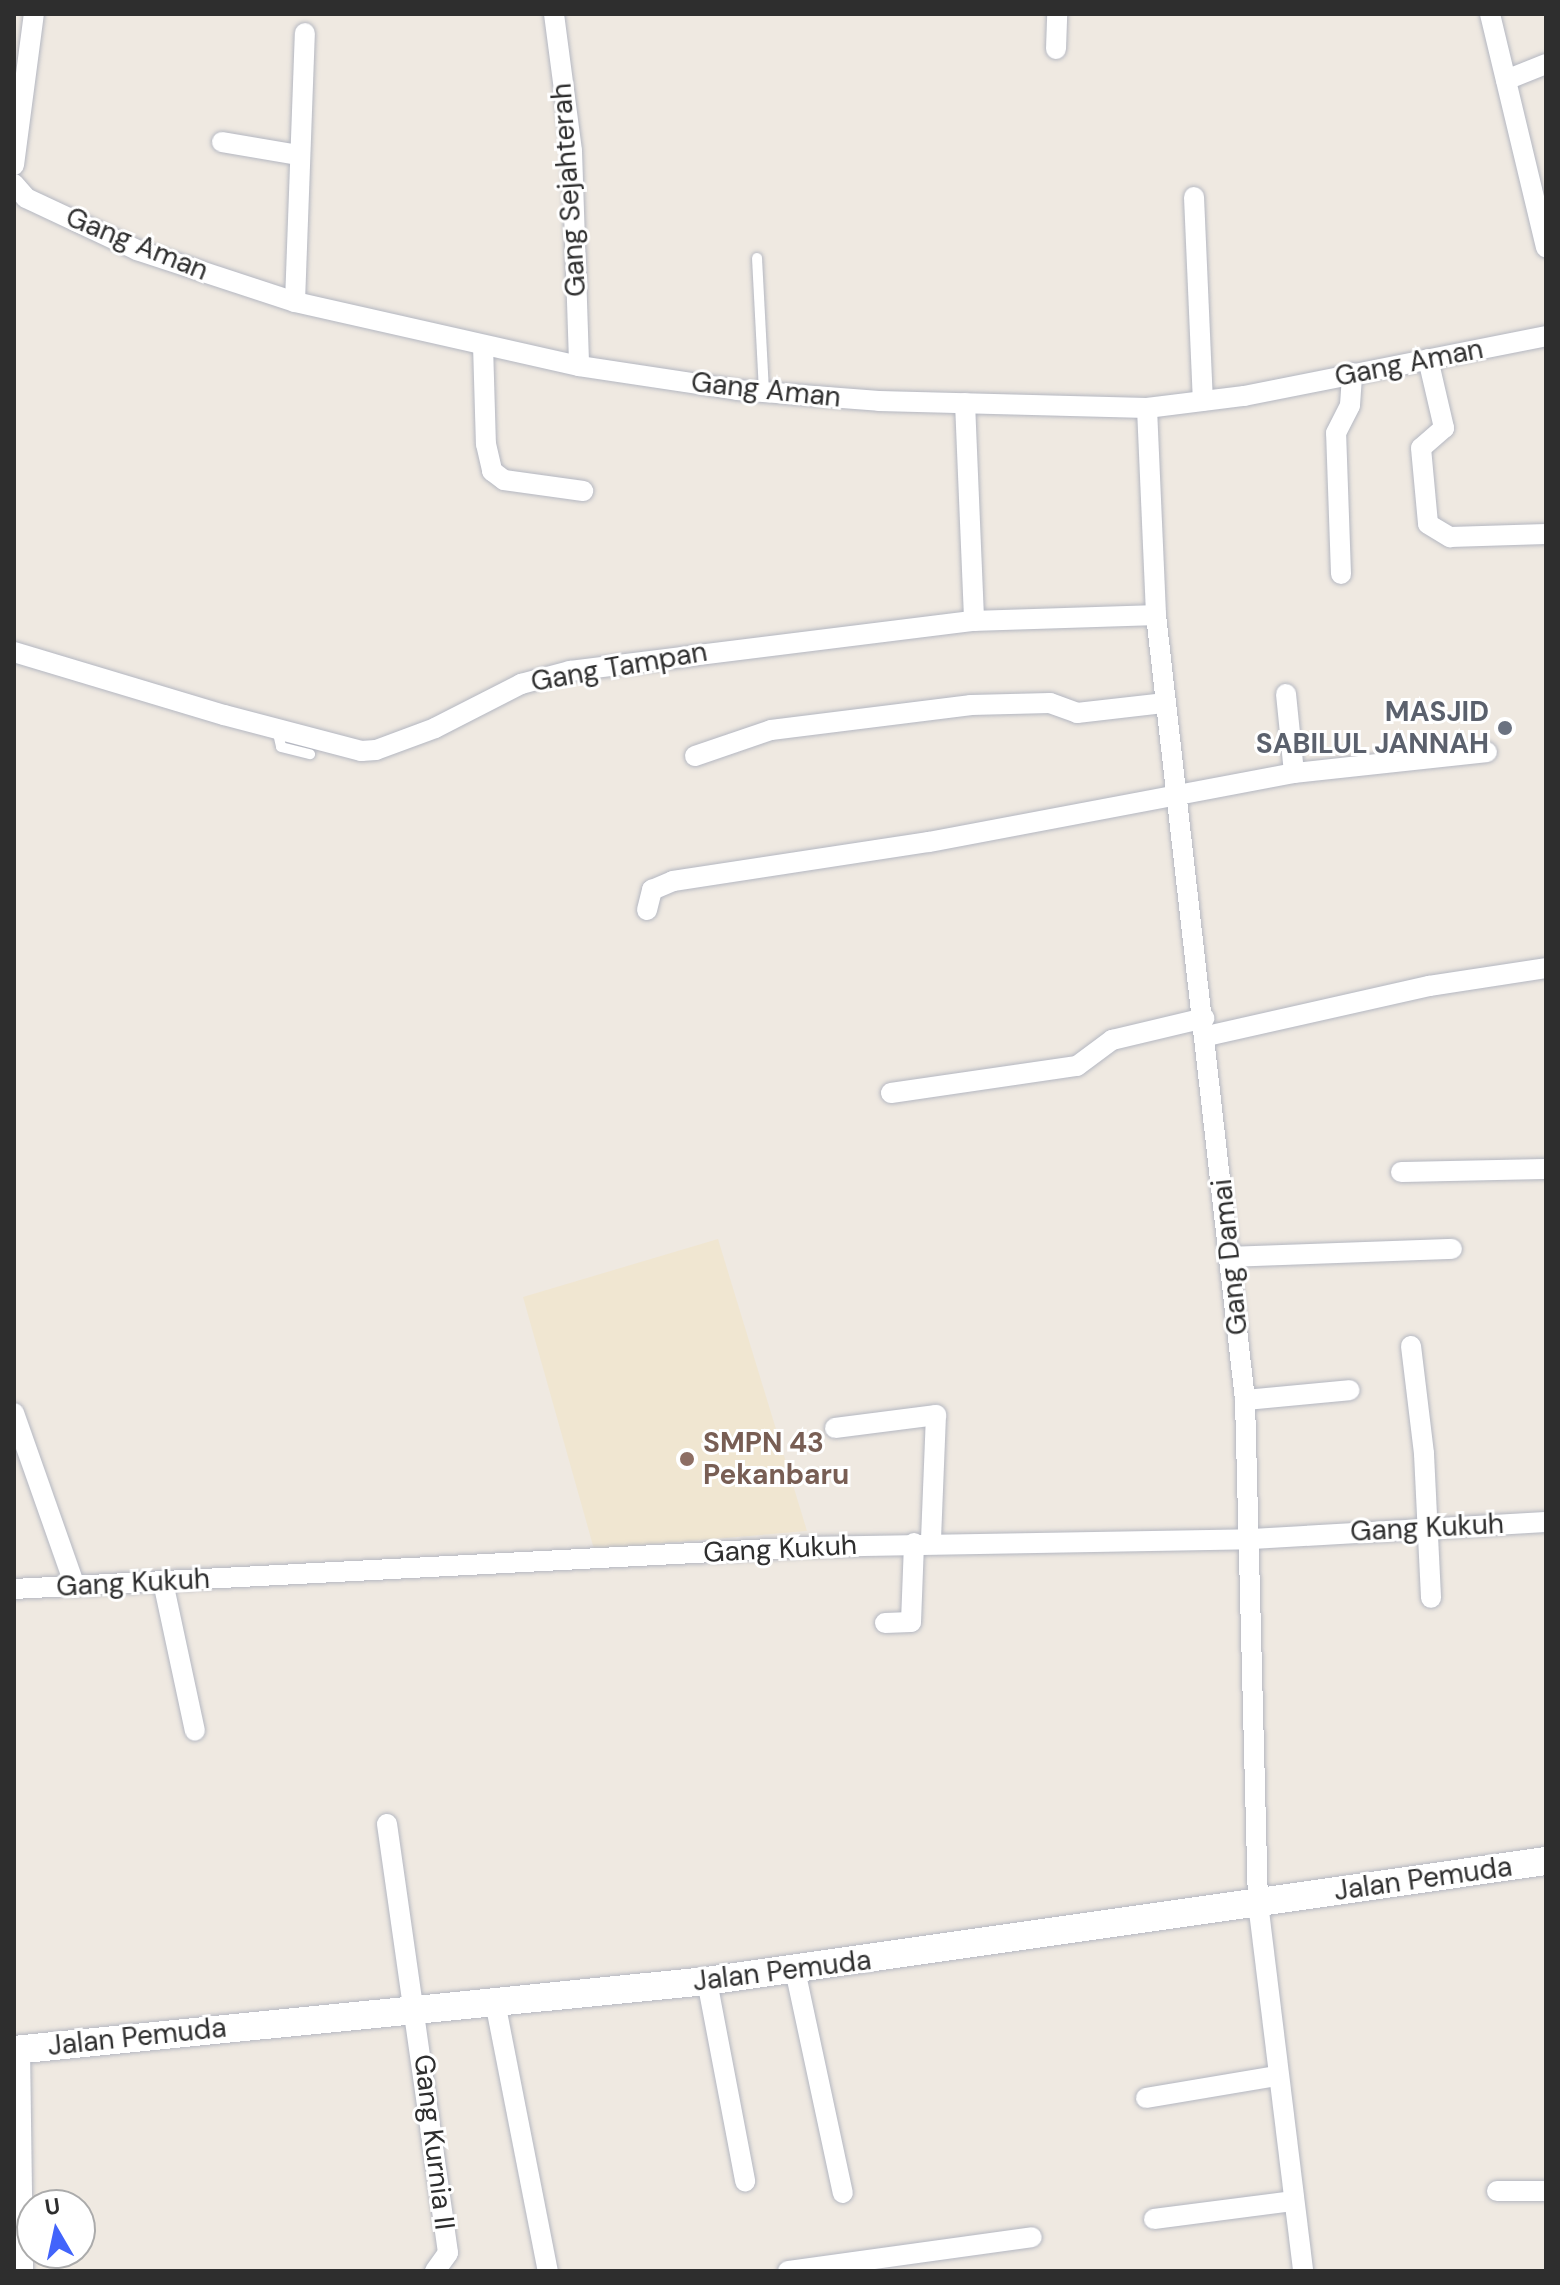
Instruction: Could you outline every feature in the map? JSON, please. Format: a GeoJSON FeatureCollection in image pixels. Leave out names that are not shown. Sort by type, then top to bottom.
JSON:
{"type":"FeatureCollection","features":[{"type":"Feature","properties":{"kind":"main road","name":"Jalan Pemuda"},"geometry":{"type":"LineString","coordinates":[[17,2049],[707,1981],[1546,1861]]}},
{"type":"Feature","properties":{"kind":"street"},"geometry":{"type":"LineString","coordinates":[[14,165],[34,14]]}},
{"type":"Feature","properties":{"kind":"street","name":"Gang Sejahterah"},"geometry":{"type":"LineString","coordinates":[[554,14],[572,151],[579,366]]}},
{"type":"Feature","properties":{"kind":"street"},"geometry":{"type":"LineString","coordinates":[[1056,49],[1057,14]]}},
{"type":"Feature","properties":{"kind":"street"},"geometry":{"type":"LineString","coordinates":[[1490,14],[1546,247]]}},
{"type":"Feature","properties":{"kind":"street"},"geometry":{"type":"LineString","coordinates":[[295,302],[298,155],[305,33]]}},
{"type":"Feature","properties":{"kind":"street"},"geometry":{"type":"LineString","coordinates":[[1506,80],[1546,64]]}},
{"type":"Feature","properties":{"kind":"street"},"geometry":{"type":"LineString","coordinates":[[222,142],[298,155]]}},
{"type":"Feature","properties":{"kind":"street","name":"Gang Aman"},"geometry":{"type":"LineString","coordinates":[[14,184],[26,198],[137,250],[295,302],[579,366],[764,392],[965,403],[1147,408],[1203,401],[1546,336]]}},
{"type":"Feature","properties":{"kind":"street"},"geometry":{"type":"LineString","coordinates":[[1194,197],[1203,401]]}},
{"type":"Feature","properties":{"kind":"street"},"geometry":{"type":"LineString","coordinates":[[483,345],[486,444],[492,471],[504,480],[583,491]]}},
{"type":"Feature","properties":{"kind":"street"},"geometry":{"type":"LineString","coordinates":[[1428,359],[1444,428],[1421,448],[1428,524],[1450,537],[1546,534]]}},
{"type":"Feature","properties":{"kind":"street"},"geometry":{"type":"LineString","coordinates":[[1341,574],[1336,433],[1350,405],[1352,373]]}},
{"type":"Feature","properties":{"kind":"street"},"geometry":{"type":"LineString","coordinates":[[965,403],[974,621]]}},
{"type":"Feature","properties":{"kind":"street","name":"Gang Damai"},"geometry":{"type":"LineString","coordinates":[[1147,408],[1156,615],[1173,795],[1205,1027],[1245,1400],[1252,1539],[1258,1903],[1276,2076],[1303,2271]]}},
{"type":"Feature","properties":{"kind":"street","name":"Gang Tampan"},"geometry":{"type":"LineString","coordinates":[[14,652],[277,729],[376,750],[435,728],[521,684],[570,671],[747,645],[974,621],[1156,615]]}},
{"type":"Feature","properties":{"kind":"street"},"geometry":{"type":"LineString","coordinates":[[1286,694],[1294,773]]}},
{"type":"Feature","properties":{"kind":"street"},"geometry":{"type":"LineString","coordinates":[[695,756],[771,730],[971,705],[1050,703],[1077,713],[1165,703]]}},
{"type":"Feature","properties":{"kind":"street"},"geometry":{"type":"LineString","coordinates":[[647,910],[652,890],[673,881],[929,842],[1294,773],[1487,752]]}},
{"type":"Feature","properties":{"kind":"street"},"geometry":{"type":"LineString","coordinates":[[891,1093],[1077,1066],[1112,1040],[1546,968]]}},
{"type":"Feature","properties":{"kind":"street"},"geometry":{"type":"LineString","coordinates":[[1401,1172],[1546,1169]]}},
{"type":"Feature","properties":{"kind":"street"},"geometry":{"type":"LineString","coordinates":[[1230,1257],[1452,1249]]}},
{"type":"Feature","properties":{"kind":"street"},"geometry":{"type":"LineString","coordinates":[[1411,1346],[1424,1454],[1424,1528],[1431,1598]]}},
{"type":"Feature","properties":{"kind":"street"},"geometry":{"type":"LineString","coordinates":[[1245,1400],[1350,1390]]}},
{"type":"Feature","properties":{"kind":"street"},"geometry":{"type":"LineString","coordinates":[[14,1413],[75,1586]]}},
{"type":"Feature","properties":{"kind":"street"},"geometry":{"type":"LineString","coordinates":[[835,1428],[936,1415],[911,1622],[885,1623]]}},
{"type":"Feature","properties":{"kind":"street","name":"Gang Kukuh"},"geometry":{"type":"LineString","coordinates":[[14,1589],[923,1542],[1252,1539],[1546,1522]]}},
{"type":"Feature","properties":{"kind":"street"},"geometry":{"type":"LineString","coordinates":[[163,1582],[195,1731]]}},
{"type":"Feature","properties":{"kind":"street","name":"Gang Kurnia II"},"geometry":{"type":"LineString","coordinates":[[387,1824],[418,2010],[448,2253],[435,2271]]}},
{"type":"Feature","properties":{"kind":"street"},"geometry":{"type":"LineString","coordinates":[[795,1970],[843,2193]]}},
{"type":"Feature","properties":{"kind":"street"},"geometry":{"type":"LineString","coordinates":[[707,1981],[745,2181]]}},
{"type":"Feature","properties":{"kind":"street"},"geometry":{"type":"LineString","coordinates":[[495,2002],[548,2271]]}},
{"type":"Feature","properties":{"kind":"street"},"geometry":{"type":"LineString","coordinates":[[17,2049],[23,2271]]}},
{"type":"Feature","properties":{"kind":"street"},"geometry":{"type":"LineString","coordinates":[[1146,2098],[1276,2076]]}},
{"type":"Feature","properties":{"kind":"street"},"geometry":{"type":"LineString","coordinates":[[1497,2191],[1546,2191]]}},
{"type":"Feature","properties":{"kind":"street"},"geometry":{"type":"LineString","coordinates":[[1154,2219],[1292,2201]]}},
{"type":"Feature","properties":{"kind":"street"},"geometry":{"type":"LineString","coordinates":[[788,2271],[1032,2237]]}},
{"type":"Feature","properties":{"kind":"lane"},"geometry":{"type":"LineString","coordinates":[[757,258],[764,392]]}},
{"type":"Feature","properties":{"kind":"lane"},"geometry":{"type":"LineString","coordinates":[[277,729],[281,747],[310,754]]}},
{"type":"Feature","properties":{"kind":"shaded area"},"geometry":{"type":"Polygon","coordinates":[[[718,1239],[807,1531],[594,1549],[523,1297],[718,1239]]]}},
{"type":"Feature","properties":{"kind":"place","name":"MASJID SABILUL JANNAH"},"geometry":{"type":"Point","coordinates":[1505,728]}},
{"type":"Feature","properties":{"kind":"place","name":"SMPN 43 Pekanbaru"},"geometry":{"type":"Point","coordinates":[687,1459]}}]}
